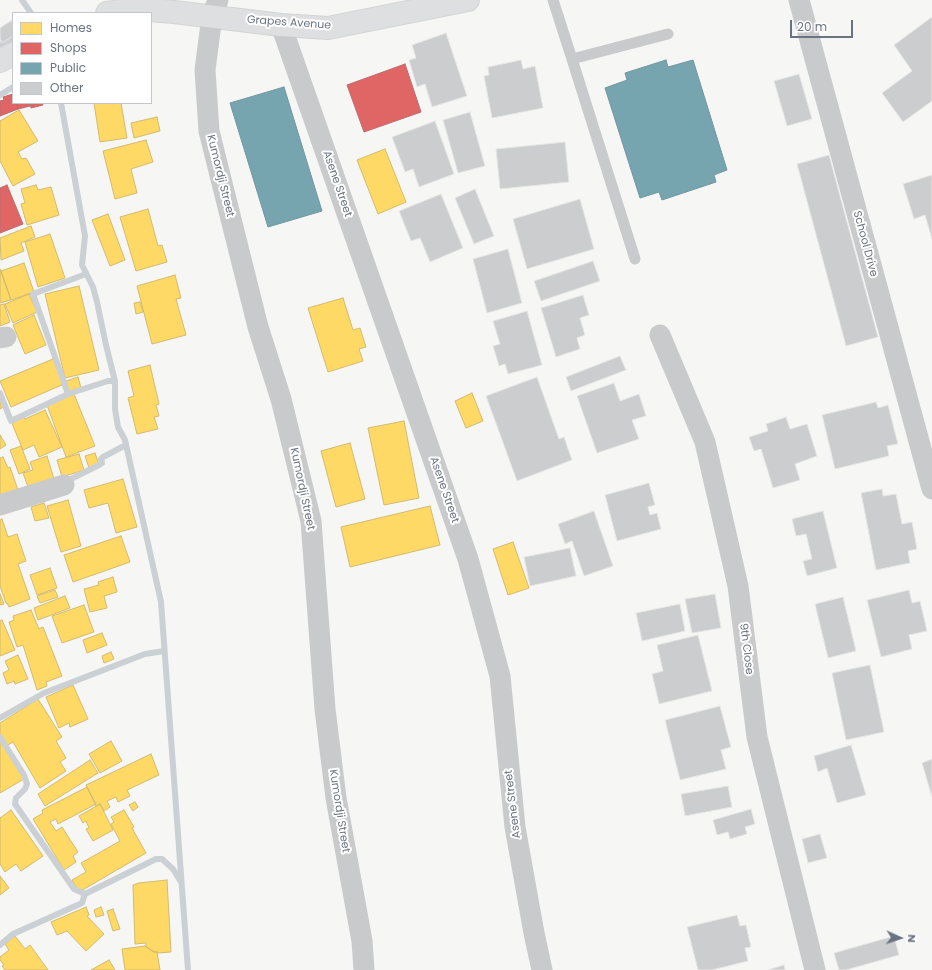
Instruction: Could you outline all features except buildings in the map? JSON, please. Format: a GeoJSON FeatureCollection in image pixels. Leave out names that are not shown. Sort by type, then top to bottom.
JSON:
{"type":"FeatureCollection","features":[{"type":"Feature","properties":{"kind":"street","name":"Grapes Avenue"},"geometry":{"type":"LineString","coordinates":[[114,12],[137,9],[174,12],[215,8],[281,25],[328,28],[468,0]]}},
{"type":"Feature","properties":{"kind":"street","name":"School Drive"},"geometry":{"type":"LineString","coordinates":[[799,0],[932,489]]}},
{"type":"Feature","properties":{"kind":"street","name":"Kumordji Street"},"geometry":{"type":"LineString","coordinates":[[215,8],[205,70],[208,131],[258,326],[281,399],[311,521],[325,709],[336,798],[362,941],[364,970]]}},
{"type":"Feature","properties":{"kind":"street","name":"Asene Street"},"geometry":{"type":"LineString","coordinates":[[281,25],[468,559],[500,676],[515,827],[542,970]]}},
{"type":"Feature","properties":{"kind":"street"},"geometry":{"type":"LineString","coordinates":[[0,61],[12,55]]}},
{"type":"Feature","properties":{"kind":"street","name":"9th Close"},"geometry":{"type":"LineString","coordinates":[[660,335],[705,442],[738,586],[757,737],[815,970]]}},
{"type":"Feature","properties":{"kind":"street"},"geometry":{"type":"LineString","coordinates":[[0,505],[64,485]]}},
{"type":"Feature","properties":{"kind":"lane"},"geometry":{"type":"LineString","coordinates":[[553,0],[635,259]]}},
{"type":"Feature","properties":{"kind":"lane"},"geometry":{"type":"LineString","coordinates":[[572,59],[668,34]]}},
{"type":"Feature","properties":{"kind":"waterway"},"geometry":{"type":"LineString","coordinates":[[22,0],[30,12]]}},
{"type":"Feature","properties":{"kind":"waterway"},"geometry":{"type":"LineString","coordinates":[[0,45],[12,39]]}},
{"type":"Feature","properties":{"kind":"waterway"},"geometry":{"type":"LineString","coordinates":[[0,95],[12,88]]}},
{"type":"Feature","properties":{"kind":"waterway"},"geometry":{"type":"LineString","coordinates":[[61,104],[85,236],[82,265],[93,287],[97,302],[115,381],[115,409],[118,427],[125,440],[161,602],[188,970]]}},
{"type":"Feature","properties":{"kind":"waterway"},"geometry":{"type":"LineString","coordinates":[[86,274],[33,294],[68,394],[108,381],[115,381]]}},
{"type":"Feature","properties":{"kind":"waterway"},"geometry":{"type":"LineString","coordinates":[[0,393],[11,421],[68,394]]}},
{"type":"Feature","properties":{"kind":"waterway"},"geometry":{"type":"LineString","coordinates":[[65,482],[99,465],[102,463],[101,459],[103,457],[126,445]]}},
{"type":"Feature","properties":{"kind":"waterway"},"geometry":{"type":"LineString","coordinates":[[0,718],[44,693],[145,654],[164,651]]}},
{"type":"Feature","properties":{"kind":"waterway"},"geometry":{"type":"LineString","coordinates":[[0,737],[24,775],[27,784],[25,789],[16,798],[15,804],[74,889],[85,894],[156,859],[162,859],[173,869],[181,882]]}},
{"type":"Feature","properties":{"kind":"waterway"},"geometry":{"type":"LineString","coordinates":[[0,945],[13,934],[82,903],[85,894]]}}]}
